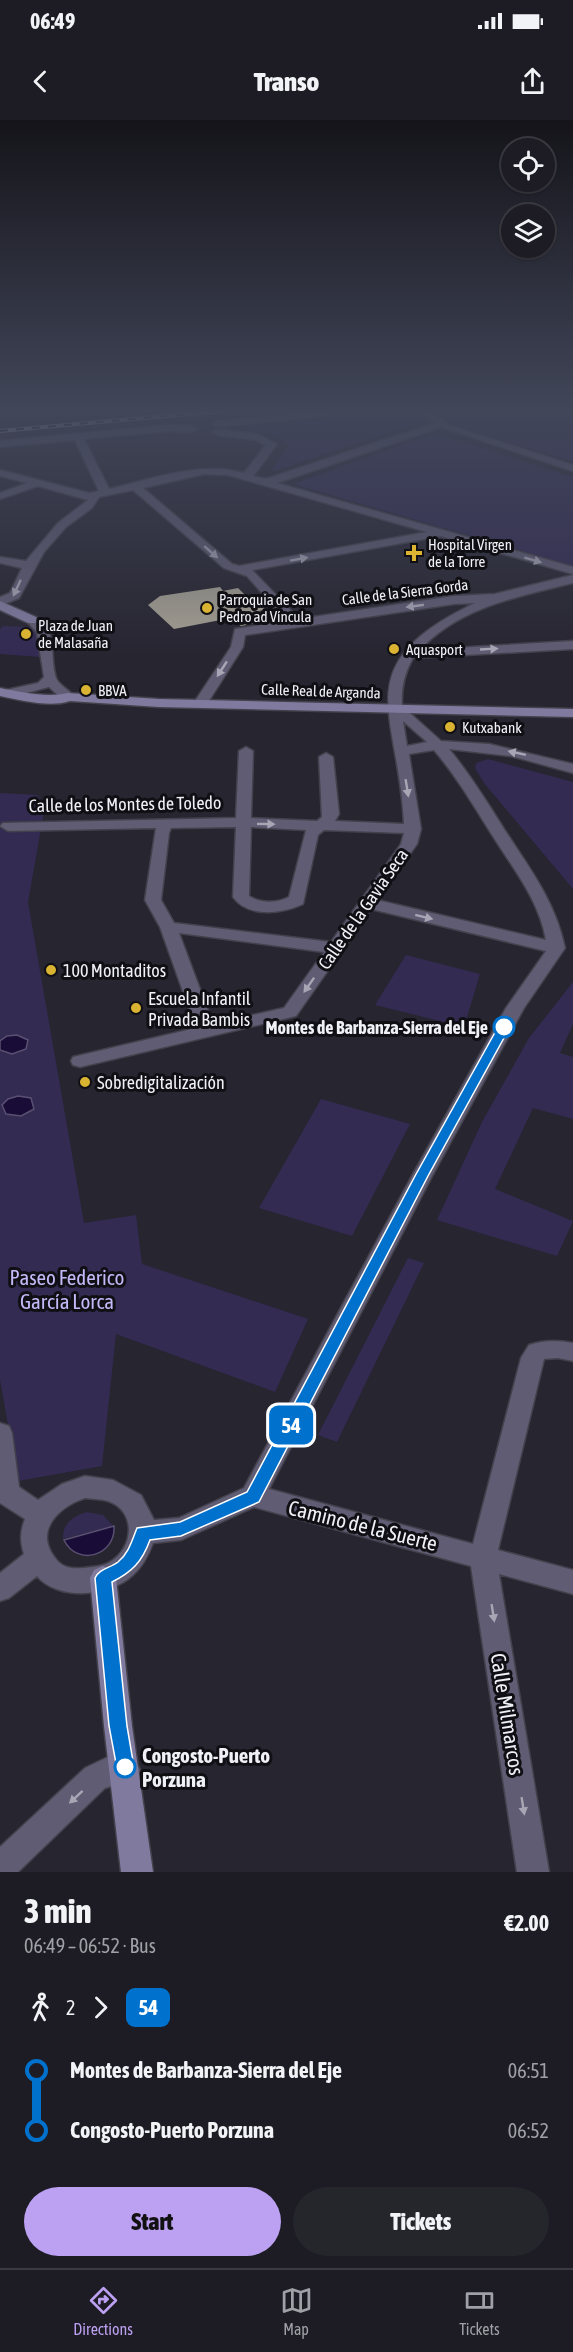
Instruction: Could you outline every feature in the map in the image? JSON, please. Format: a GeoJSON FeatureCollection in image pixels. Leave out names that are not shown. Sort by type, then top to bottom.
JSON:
{"type":"FeatureCollection","features":[{"type":"Feature","properties":{"kind":"street"},"geometry":{"type":"LineString","coordinates":[[76,493],[92,497],[103,493]]}},
{"type":"Feature","properties":{"kind":"street"},"geometry":{"type":"LineString","coordinates":[[143,493],[228,566],[251,574],[296,623]]}},
{"type":"Feature","properties":{"kind":"street"},"geometry":{"type":"LineString","coordinates":[[304,493],[573,572]]}},
{"type":"Feature","properties":{"kind":"street"},"geometry":{"type":"LineString","coordinates":[[0,604],[15,595],[27,565],[64,523],[91,504],[92,497]]}},
{"type":"Feature","properties":{"kind":"street"},"geometry":{"type":"LineString","coordinates":[[241,569],[440,533]]}},
{"type":"Feature","properties":{"kind":"street"},"geometry":{"type":"LineString","coordinates":[[0,560],[27,565]]}},
{"type":"Feature","properties":{"kind":"street","name":"Calle de la Sierra Gorda"},"geometry":{"type":"LineString","coordinates":[[200,704],[237,647],[239,632],[454,600],[495,598],[573,579]]}},
{"type":"Feature","properties":{"kind":"street","name":"Calle de la Gavia Seca"},"geometry":{"type":"LineString","coordinates":[[206,1030],[290,1012],[409,844],[413,829],[395,687],[410,654],[420,641],[468,611],[495,598]]}},
{"type":"Feature","properties":{"kind":"street"},"geometry":{"type":"LineString","coordinates":[[0,604],[32,620],[43,632],[54,687],[68,697]]}},
{"type":"Feature","properties":{"kind":"street"},"geometry":{"type":"LineString","coordinates":[[410,654],[573,645]]}},
{"type":"Feature","properties":{"kind":"street"},"geometry":{"type":"LineString","coordinates":[[6,693],[43,686],[51,677]]}},
{"type":"Feature","properties":{"kind":"street","name":"Calle Real de Arganda"},"geometry":{"type":"LineString","coordinates":[[6,693],[25,697],[200,704],[573,713]]}},
{"type":"Feature","properties":{"kind":"street"},"geometry":{"type":"LineString","coordinates":[[143,1533],[181,1529],[253,1497],[422,1176],[515,1008],[556,948],[550,920],[521,868],[440,746],[417,723],[397,710]]}},
{"type":"Feature","properties":{"kind":"street"},"geometry":{"type":"LineString","coordinates":[[402,751],[440,746],[489,748],[520,753],[573,768]]}},
{"type":"Feature","properties":{"kind":"street"},"geometry":{"type":"LineString","coordinates":[[242,823],[246,751]]}},
{"type":"Feature","properties":{"kind":"street","name":"Calle de los Montes de Toledo"},"geometry":{"type":"LineString","coordinates":[[242,823],[241,897],[248,904],[256,905],[283,905],[297,900],[311,833],[331,814],[326,758]]}},
{"type":"Feature","properties":{"kind":"street"},"geometry":{"type":"LineString","coordinates":[[80,1061],[206,1030],[168,927],[153,900],[161,833],[166,823]]}},
{"type":"Feature","properties":{"kind":"street","name":"Calle de los Montes de Toledo"},"geometry":{"type":"LineString","coordinates":[[8,826],[242,823],[323,824],[413,829]]}},
{"type":"Feature","properties":{"kind":"street"},"geometry":{"type":"LineString","coordinates":[[367,903],[556,948]]}},
{"type":"Feature","properties":{"kind":"street"},"geometry":{"type":"LineString","coordinates":[[168,927],[335,948]]}},
{"type":"Feature","properties":{"kind":"street"},"geometry":{"type":"LineString","coordinates":[[483,1556],[533,1358],[537,1351],[558,1349],[573,1352]]}},
{"type":"Feature","properties":{"kind":"street"},"geometry":{"type":"LineString","coordinates":[[0,1433],[4,1492],[39,1515]]}},
{"type":"Feature","properties":{"kind":"street"},"geometry":{"type":"LineString","coordinates":[[84,1487],[102,1487],[120,1492],[133,1503],[141,1517],[143,1533],[137,1553],[125,1567],[103,1578],[88,1582],[69,1580],[50,1573],[38,1559],[33,1537],[39,1515],[50,1502],[68,1491],[84,1487]]}},
{"type":"Feature","properties":{"kind":"street","name":"Camino de la Suerte"},"geometry":{"type":"LineString","coordinates":[[253,1497],[483,1556],[573,1582]]}},
{"type":"Feature","properties":{"kind":"street","name":"Calle Milmarcos"},"geometry":{"type":"LineString","coordinates":[[483,1556],[533,1872]]}},
{"type":"Feature","properties":{"kind":"street"},"geometry":{"type":"LineString","coordinates":[[0,1589],[38,1559]]}},
{"type":"Feature","properties":{"kind":"street"},"geometry":{"type":"LineString","coordinates":[[103,1578],[118,1726],[137,1872]]}},
{"type":"Feature","properties":{"kind":"street"},"geometry":{"type":"LineString","coordinates":[[0,1868],[95,1778],[108,1772],[125,1770]]}},
{"type":"Feature","properties":{"kind":"green space"},"geometry":{"type":"Polygon","coordinates":[[[323,493],[573,493],[573,566],[323,493]]]}},
{"type":"Feature","properties":{"kind":"green space"},"geometry":{"type":"Polygon","coordinates":[[[3,626],[37,627],[40,657],[0,654],[0,629],[3,626]]]}},
{"type":"Feature","properties":{"kind":"green space"},"geometry":{"type":"Polygon","coordinates":[[[488,759],[573,782],[573,889],[484,783],[475,768],[476,763],[488,759]]]}},
{"type":"Feature","properties":{"kind":"green space","name":"Paseo Federico García Lorca"},"geometry":{"type":"Polygon","coordinates":[[[0,793],[37,795],[45,806],[28,902],[84,1223],[136,1215],[142,1264],[308,1319],[275,1392],[116,1334],[102,1466],[18,1481],[0,1380],[0,793]]]}},
{"type":"Feature","properties":{"kind":"green space"},"geometry":{"type":"Polygon","coordinates":[[[406,955],[480,974],[464,1027],[375,1005],[406,955]]]}},
{"type":"Feature","properties":{"kind":"green space"},"geometry":{"type":"Polygon","coordinates":[[[573,982],[573,1024],[560,1053],[573,1057],[573,1119],[533,1108],[495,1189],[573,1221],[557,1256],[437,1220],[482,1122],[529,1038],[573,982]]]}},
{"type":"Feature","properties":{"kind":"green space"},"geometry":{"type":"Polygon","coordinates":[[[321,1099],[410,1124],[352,1236],[259,1208],[321,1099]]]}},
{"type":"Feature","properties":{"kind":"green space"},"geometry":{"type":"Polygon","coordinates":[[[408,1258],[424,1263],[337,1442],[318,1435],[408,1258]]]}},
{"type":"Feature","properties":{"kind":"green space"},"geometry":{"type":"Polygon","coordinates":[[[87,1512],[103,1515],[113,1526],[63,1539],[64,1529],[69,1521],[87,1512]]]}},
{"type":"Feature","properties":{"kind":"shaded area"},"geometry":{"type":"Polygon","coordinates":[[[17,1035],[28,1040],[26,1049],[12,1054],[0,1050],[0,1041],[7,1036],[17,1035]]]}},
{"type":"Feature","properties":{"kind":"shaded area"},"geometry":{"type":"Polygon","coordinates":[[[18,1096],[31,1098],[34,1109],[21,1116],[6,1114],[2,1105],[8,1099],[18,1096]]]}},
{"type":"Feature","properties":{"kind":"shaded area"},"geometry":{"type":"Polygon","coordinates":[[[114,1526],[109,1545],[95,1554],[78,1553],[64,1540],[114,1526]]]}},
{"type":"Feature","properties":{"kind":"building","name":"Parroquia de San Pedro ad Víncula"},"geometry":{"type":"Polygon","coordinates":[[[220,587],[223,591],[238,588],[246,596],[250,595],[268,609],[259,611],[270,620],[241,626],[231,618],[174,629],[148,605],[160,596],[220,587]]]}},
{"type":"Feature","properties":{"kind":"bus line","name":"54"},"geometry":{"type":"LineString","coordinates":[[125,1767],[118,1726],[103,1578],[125,1567],[137,1553],[143,1533],[181,1529],[253,1497],[422,1176],[504,1027]]}},
{"type":"Feature","properties":{"kind":"place","name":"Hospital Virgen de la Torre"},"geometry":{"type":"Point","coordinates":[414,553]}},
{"type":"Feature","properties":{"kind":"place","name":"Parroquia de San Pedro ad Víncula"},"geometry":{"type":"Point","coordinates":[207,608]}},
{"type":"Feature","properties":{"kind":"place","name":"Plaza de Juan de Malasaña"},"geometry":{"type":"Point","coordinates":[26,634]}},
{"type":"Feature","properties":{"kind":"place","name":"Aquasport"},"geometry":{"type":"Point","coordinates":[394,649]}},
{"type":"Feature","properties":{"kind":"place","name":"BBVA"},"geometry":{"type":"Point","coordinates":[86,690]}},
{"type":"Feature","properties":{"kind":"place","name":"Kutxabank"},"geometry":{"type":"Point","coordinates":[450,727]}},
{"type":"Feature","properties":{"kind":"place","name":"100 Montaditos"},"geometry":{"type":"Point","coordinates":[51,970]}},
{"type":"Feature","properties":{"kind":"place","name":"Escuela Infantil Privada Bambis"},"geometry":{"type":"Point","coordinates":[136,1008]}},
{"type":"Feature","properties":{"kind":"place","name":"Montes de Barbanza-Sierra del Eje"},"geometry":{"type":"Point","coordinates":[504,1027]}},
{"type":"Feature","properties":{"kind":"place","name":"Sobredigitalización"},"geometry":{"type":"Point","coordinates":[85,1082]}},
{"type":"Feature","properties":{"kind":"place","name":"Congosto-Puerto Porzuna"},"geometry":{"type":"Point","coordinates":[125,1767]}}]}
